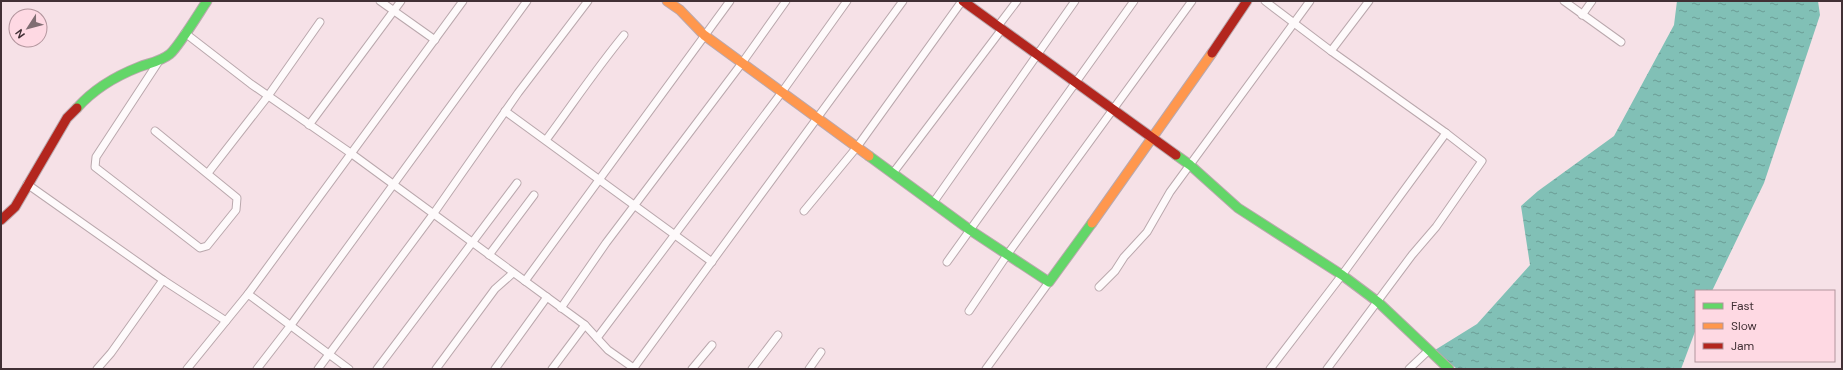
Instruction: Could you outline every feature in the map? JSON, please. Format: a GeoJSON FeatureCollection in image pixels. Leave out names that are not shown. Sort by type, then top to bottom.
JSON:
{"type":"FeatureCollection","features":[{"type":"Feature","properties":{"kind":"street"},"geometry":{"type":"LineString","coordinates":[[1,220],[15,207],[27,184],[45,158],[67,118],[88,96],[127,73],[159,60],[171,53],[206,1]]}},
{"type":"Feature","properties":{"kind":"street"},"geometry":{"type":"LineString","coordinates":[[380,1],[435,40]]}},
{"type":"Feature","properties":{"kind":"street"},"geometry":{"type":"LineString","coordinates":[[308,125],[401,1]]}},
{"type":"Feature","properties":{"kind":"street"},"geometry":{"type":"LineString","coordinates":[[187,369],[248,294],[463,1]]}},
{"type":"Feature","properties":{"kind":"street"},"geometry":{"type":"LineString","coordinates":[[257,369],[394,185],[527,1]]}},
{"type":"Feature","properties":{"kind":"street"},"geometry":{"type":"LineString","coordinates":[[318,369],[434,213],[505,111],[588,1]]}},
{"type":"Feature","properties":{"kind":"street"},"geometry":{"type":"LineString","coordinates":[[525,281],[730,1]]}},
{"type":"Feature","properties":{"kind":"street"},"geometry":{"type":"LineString","coordinates":[[561,308],[606,243],[742,63],[786,1]]}},
{"type":"Feature","properties":{"kind":"street"},"geometry":{"type":"LineString","coordinates":[[598,338],[782,92],[847,1]]}},
{"type":"Feature","properties":{"kind":"street"},"geometry":{"type":"LineString","coordinates":[[185,32],[268,96],[434,213],[471,242],[585,325],[608,350],[634,369],[904,1]]}},
{"type":"Feature","properties":{"kind":"street"},"geometry":{"type":"LineString","coordinates":[[804,211],[857,147],[963,1],[1000,27],[1037,56],[1190,165],[1238,208],[1342,275],[1378,302],[1449,369]]}},
{"type":"Feature","properties":{"kind":"street"},"geometry":{"type":"LineString","coordinates":[[893,173],[1000,27],[1017,1]]}},
{"type":"Feature","properties":{"kind":"street"},"geometry":{"type":"LineString","coordinates":[[933,202],[1076,1]]}},
{"type":"Feature","properties":{"kind":"street"},"geometry":{"type":"LineString","coordinates":[[947,262],[1134,1]]}},
{"type":"Feature","properties":{"kind":"street"},"geometry":{"type":"LineString","coordinates":[[969,311],[1006,255],[1192,1]]}},
{"type":"Feature","properties":{"kind":"street"},"geometry":{"type":"LineString","coordinates":[[986,369],[1153,138],[1247,1]]}},
{"type":"Feature","properties":{"kind":"street"},"geometry":{"type":"LineString","coordinates":[[1265,1],[1482,161],[1436,227],[1412,255],[1327,369]]}},
{"type":"Feature","properties":{"kind":"street"},"geometry":{"type":"LineString","coordinates":[[1099,287],[1115,271],[1124,257],[1147,232],[1170,192],[1293,22],[1310,1]]}},
{"type":"Feature","properties":{"kind":"street"},"geometry":{"type":"LineString","coordinates":[[1331,51],[1369,1]]}},
{"type":"Feature","properties":{"kind":"street"},"geometry":{"type":"LineString","coordinates":[[1564,1],[1621,42]]}},
{"type":"Feature","properties":{"kind":"street"},"geometry":{"type":"LineString","coordinates":[[1582,15],[1592,1]]}},
{"type":"Feature","properties":{"kind":"street"},"geometry":{"type":"LineString","coordinates":[[670,2],[704,35],[970,230],[1049,282]]}},
{"type":"Feature","properties":{"kind":"street"},"geometry":{"type":"LineString","coordinates":[[208,173],[268,96],[320,22]]}},
{"type":"Feature","properties":{"kind":"street"},"geometry":{"type":"LineString","coordinates":[[546,140],[586,86],[594,72],[624,36]]}},
{"type":"Feature","properties":{"kind":"street"},"geometry":{"type":"LineString","coordinates":[[155,131],[237,198],[238,205],[236,210],[207,246],[200,248],[95,166],[96,157],[159,60]]}},
{"type":"Feature","properties":{"kind":"street"},"geometry":{"type":"LineString","coordinates":[[505,111],[712,262]]}},
{"type":"Feature","properties":{"kind":"street"},"geometry":{"type":"LineString","coordinates":[[1270,369],[1342,275],[1446,133]]}},
{"type":"Feature","properties":{"kind":"street"},"geometry":{"type":"LineString","coordinates":[[376,369],[517,183]]}},
{"type":"Feature","properties":{"kind":"street"},"geometry":{"type":"LineString","coordinates":[[27,184],[163,280],[226,321]]}},
{"type":"Feature","properties":{"kind":"street"},"geometry":{"type":"LineString","coordinates":[[489,255],[534,195]]}},
{"type":"Feature","properties":{"kind":"street"},"geometry":{"type":"LineString","coordinates":[[436,369],[495,289],[513,273]]}},
{"type":"Feature","properties":{"kind":"street"},"geometry":{"type":"LineString","coordinates":[[97,369],[163,280]]}},
{"type":"Feature","properties":{"kind":"street"},"geometry":{"type":"LineString","coordinates":[[248,294],[349,369]]}},
{"type":"Feature","properties":{"kind":"street"},"geometry":{"type":"LineString","coordinates":[[495,369],[547,297]]}},
{"type":"Feature","properties":{"kind":"street"},"geometry":{"type":"LineString","coordinates":[[552,369],[585,325]]}},
{"type":"Feature","properties":{"kind":"street"},"geometry":{"type":"LineString","coordinates":[[752,369],[778,335]]}},
{"type":"Feature","properties":{"kind":"street"},"geometry":{"type":"LineString","coordinates":[[692,369],[712,345]]}},
{"type":"Feature","properties":{"kind":"street"},"geometry":{"type":"LineString","coordinates":[[1408,369],[1429,350]]}},
{"type":"Feature","properties":{"kind":"street"},"geometry":{"type":"LineString","coordinates":[[809,369],[821,352]]}},
{"type":"Feature","properties":{"kind":"water"},"geometry":{"type":"Polygon","coordinates":[[[1677,1],[1818,1],[1820,15],[1764,183],[1712,290],[1695,290],[1695,332],[1681,369],[1457,369],[1435,350],[1477,324],[1530,265],[1521,206],[1538,191],[1614,136],[1674,25],[1677,1]]]}},
{"type":"Feature","properties":{"kind":"traffic: fast"},"geometry":{"type":"LineString","coordinates":[[77,108],[90,95],[113,79],[139,67],[162,59],[170,54],[184,37],[207,1]]}},
{"type":"Feature","properties":{"kind":"traffic: fast"},"geometry":{"type":"LineString","coordinates":[[1176,155],[1190,165],[1238,208],[1342,275],[1378,302],[1449,369]]}},
{"type":"Feature","properties":{"kind":"traffic: fast"},"geometry":{"type":"LineString","coordinates":[[869,156],[970,230],[1049,282],[1092,223]]}},
{"type":"Feature","properties":{"kind":"traffic: slow"},"geometry":{"type":"LineString","coordinates":[[667,1],[680,10],[704,35],[869,156]]}},
{"type":"Feature","properties":{"kind":"traffic: slow"},"geometry":{"type":"LineString","coordinates":[[1092,223],[1212,53]]}},
{"type":"Feature","properties":{"kind":"traffic: jam"},"geometry":{"type":"LineString","coordinates":[[963,1],[1176,155]]}},
{"type":"Feature","properties":{"kind":"traffic: jam"},"geometry":{"type":"LineString","coordinates":[[1212,53],[1247,1]]}},
{"type":"Feature","properties":{"kind":"traffic: jam"},"geometry":{"type":"LineString","coordinates":[[1,220],[15,207],[67,118],[77,108]]}}]}
